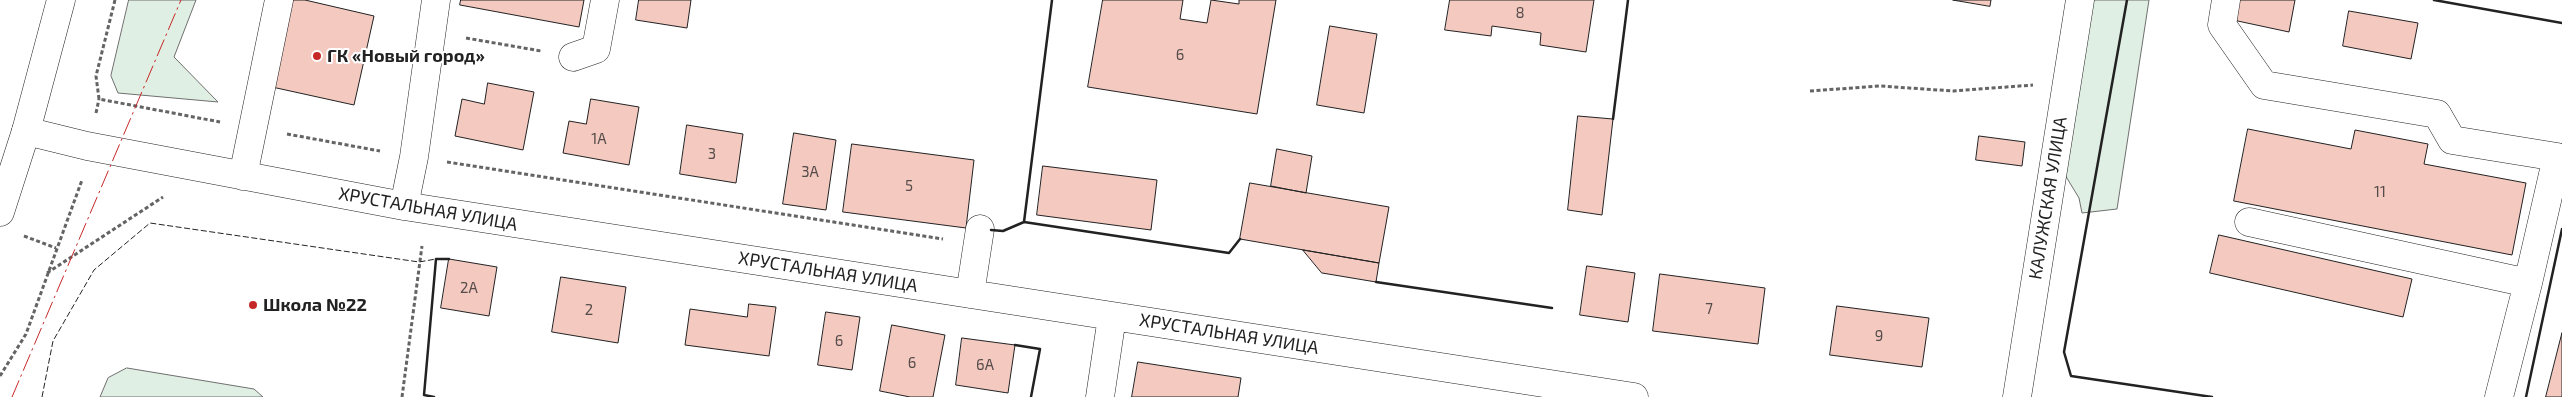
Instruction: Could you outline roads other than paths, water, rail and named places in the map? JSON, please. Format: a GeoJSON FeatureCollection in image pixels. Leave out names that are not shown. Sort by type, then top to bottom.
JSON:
{"type":"FeatureCollection","features":[{"type":"Feature","properties":{"kind":"street"},"geometry":{"type":"LineString","coordinates":[[0,212],[26,131],[62,0]]}},
{"type":"Feature","properties":{"kind":"street"},"geometry":{"type":"LineString","coordinates":[[243,176],[278,0]]}},
{"type":"Feature","properties":{"kind":"street"},"geometry":{"type":"LineString","coordinates":[[404,206],[414,157],[436,0]]}},
{"type":"Feature","properties":{"kind":"street"},"geometry":{"type":"LineString","coordinates":[[573,57],[596,49],[604,0]]}},
{"type":"Feature","properties":{"kind":"street","name":"КАЛУЖСКАЯ УЛИЦА"},"geometry":{"type":"LineString","coordinates":[[2017,397],[2080,0]]}},
{"type":"Feature","properties":{"kind":"street"},"geometry":{"type":"LineString","coordinates":[[2226,0],[2222,25],[2264,85],[2437,114],[2452,140],[2558,157],[2499,397]]}},
{"type":"Feature","properties":{"kind":"street","name":"ХРУСТАЛЬНАЯ УЛИЦА"},"geometry":{"type":"LineString","coordinates":[[26,131],[87,146],[404,206],[1634,397]]}},
{"type":"Feature","properties":{"kind":"street"},"geometry":{"type":"LineString","coordinates":[[2249,222],[2528,283]]}},
{"type":"Feature","properties":{"kind":"street"},"geometry":{"type":"LineString","coordinates":[[970,294],[979,236]]}},
{"type":"Feature","properties":{"kind":"street"},"geometry":{"type":"LineString","coordinates":[[1100,397],[1112,317]]}},
{"type":"Feature","properties":{"kind":"place","name":"ГК «Новый город»"},"geometry":{"type":"Point","coordinates":[317,56]}},
{"type":"Feature","properties":{"kind":"place","name":"Школа №22"},"geometry":{"type":"Point","coordinates":[253,305]}}]}
